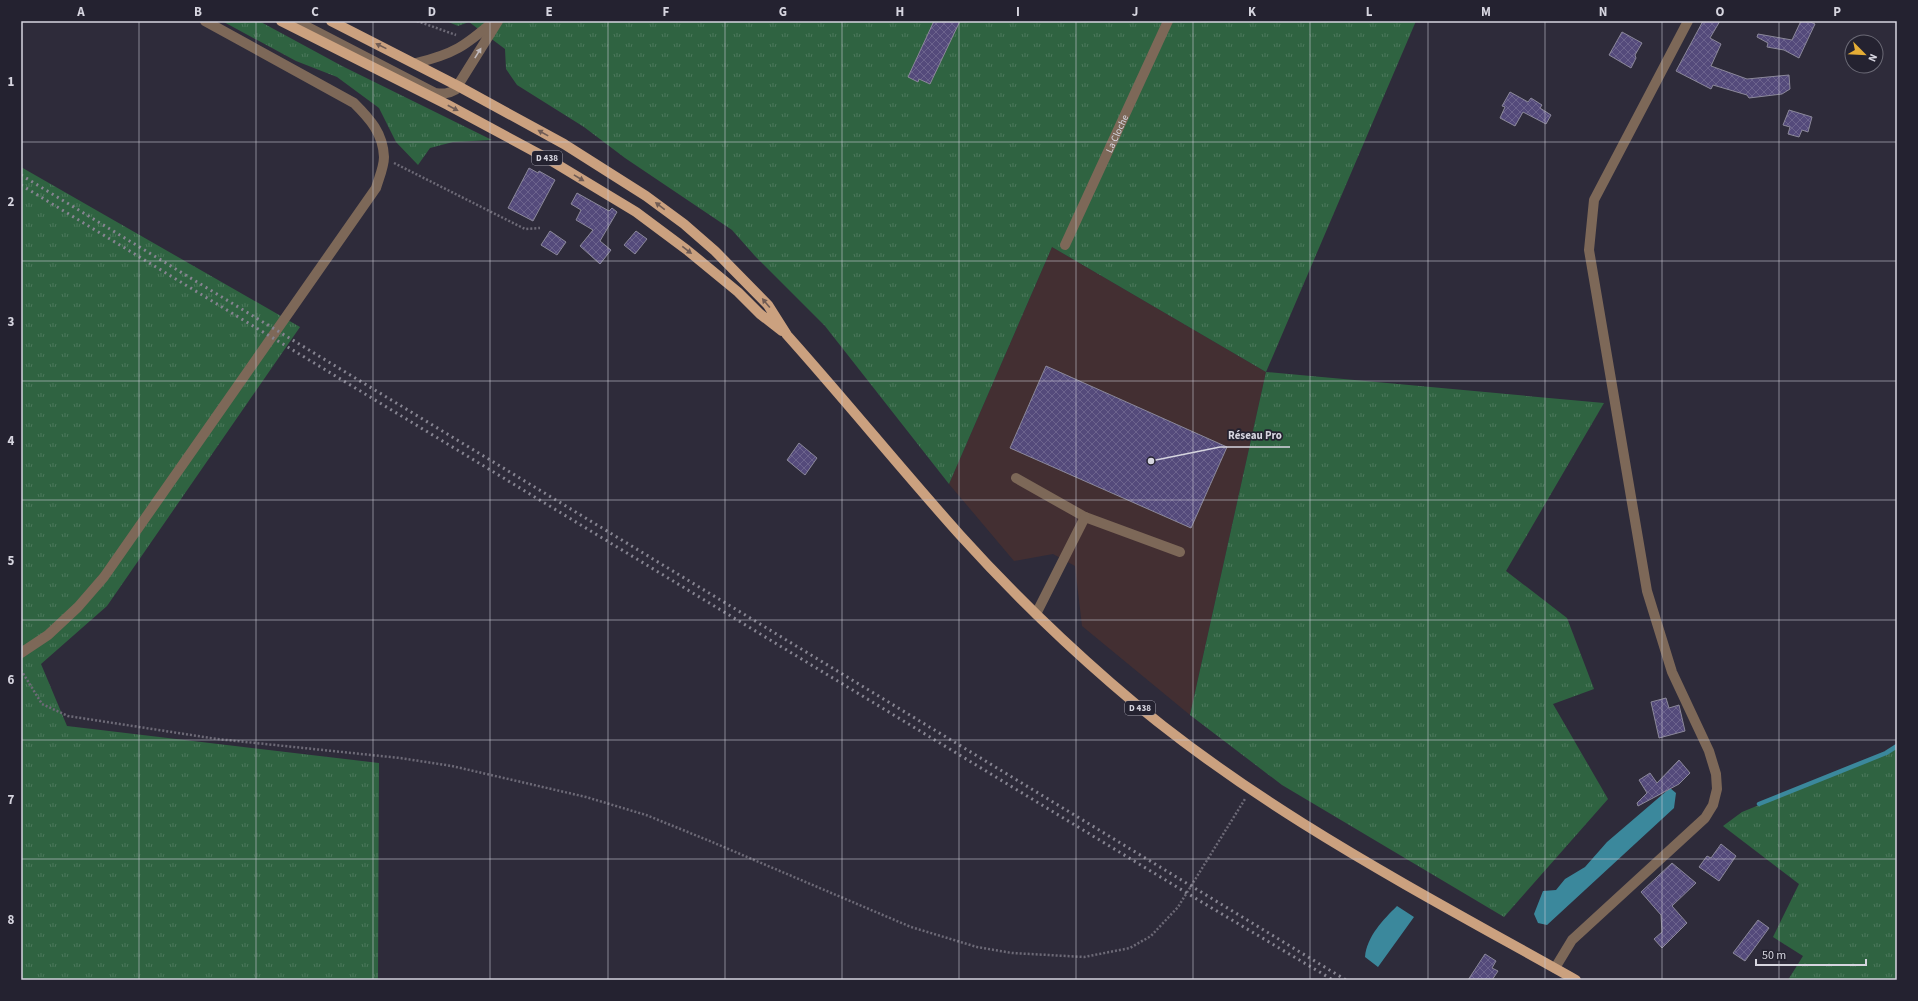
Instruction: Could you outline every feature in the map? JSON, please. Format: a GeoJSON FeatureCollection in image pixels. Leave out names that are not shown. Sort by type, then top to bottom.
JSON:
{"type":"FeatureCollection","features":[{"type":"Feature","properties":{"kind":"main road","name":"D 438"},"geometry":{"type":"LineString","coordinates":[[281,21],[455,109],[550,160],[636,212],[687,250],[738,292],[760,314],[788,335]]}},
{"type":"Feature","properties":{"kind":"main road","name":"D 438"},"geometry":{"type":"LineString","coordinates":[[331,21],[458,86],[613,174],[677,219],[715,251],[763,300],[788,335],[959,534],[1036,614],[1077,653],[1150,716],[1185,744],[1251,790],[1370,863],[1576,980]]}},
{"type":"Feature","properties":{"kind":"street"},"geometry":{"type":"LineString","coordinates":[[21,653],[48,634],[104,577],[360,214],[376,188],[384,158],[381,141],[372,121],[354,103],[205,21]]}},
{"type":"Feature","properties":{"kind":"street"},"geometry":{"type":"LineString","coordinates":[[296,21],[435,93],[450,93],[458,86],[498,21]]}},
{"type":"Feature","properties":{"kind":"street"},"geometry":{"type":"LineString","coordinates":[[416,64],[449,54],[471,41],[494,21]]}},
{"type":"Feature","properties":{"kind":"street","name":"La Cloche"},"geometry":{"type":"LineString","coordinates":[[1065,245],[1168,21]]}},
{"type":"Feature","properties":{"kind":"street"},"geometry":{"type":"LineString","coordinates":[[1555,968],[1572,940],[1705,818],[1713,805],[1717,789],[1716,774],[1709,752],[1672,672],[1647,591],[1588,250],[1594,200],[1688,21]]}},
{"type":"Feature","properties":{"kind":"street"},"geometry":{"type":"LineString","coordinates":[[1016,478],[1086,517],[1180,552]]}},
{"type":"Feature","properties":{"kind":"street"},"geometry":{"type":"LineString","coordinates":[[1036,614],[1086,517]]}},
{"type":"Feature","properties":{"kind":"path"},"geometry":{"type":"LineString","coordinates":[[417,21],[471,41]]}},
{"type":"Feature","properties":{"kind":"path"},"geometry":{"type":"LineString","coordinates":[[384,158],[524,229],[540,228]]}},
{"type":"Feature","properties":{"kind":"path"},"geometry":{"type":"LineString","coordinates":[[21,670],[42,704],[68,716],[217,739],[400,758],[452,766],[586,797],[646,815],[706,839],[911,927],[977,946],[1012,953],[1084,957],[1130,948],[1151,936],[1178,907],[1251,790]]}},
{"type":"Feature","properties":{"kind":"shaded area"},"geometry":{"type":"Polygon","coordinates":[[[1052,247],[1266,372],[1190,715],[1082,626],[1075,566],[1053,554],[1014,561],[949,484],[1052,247]]]}},
{"type":"Feature","properties":{"kind":"green space"},"geometry":{"type":"Polygon","coordinates":[[[222,21],[259,21],[342,66],[492,140],[453,142],[430,148],[418,165],[396,142],[379,108],[337,77],[296,61],[222,21]]]}},
{"type":"Feature","properties":{"kind":"green space"},"geometry":{"type":"Polygon","coordinates":[[[446,21],[1416,21],[1266,372],[1052,247],[949,484],[825,326],[755,256],[732,230],[625,158],[584,127],[517,85],[506,69],[505,49],[469,22],[458,26],[446,21]]]}},
{"type":"Feature","properties":{"kind":"green space"},"geometry":{"type":"Polygon","coordinates":[[[21,167],[300,327],[107,606],[41,664],[67,726],[379,763],[378,980],[21,980],[21,167]]]}},
{"type":"Feature","properties":{"kind":"green space"},"geometry":{"type":"Polygon","coordinates":[[[1266,372],[1604,403],[1506,571],[1567,618],[1594,689],[1553,704],[1608,799],[1504,917],[1282,785],[1190,715],[1266,372]]]}},
{"type":"Feature","properties":{"kind":"green space"},"geometry":{"type":"Polygon","coordinates":[[[1897,746],[1897,980],[1788,980],[1803,956],[1773,937],[1799,884],[1723,826],[1742,812],[1886,753],[1897,746]]]}},
{"type":"Feature","properties":{"kind":"water"},"geometry":{"type":"Polygon","coordinates":[[[1670,788],[1676,793],[1674,808],[1547,925],[1538,923],[1534,914],[1543,891],[1556,890],[1565,879],[1585,867],[1607,842],[1670,788]]]}},
{"type":"Feature","properties":{"kind":"water"},"geometry":{"type":"Polygon","coordinates":[[[1397,906],[1414,917],[1378,967],[1365,957],[1366,949],[1376,929],[1397,906]]]}},
{"type":"Feature","properties":{"kind":"building"},"geometry":{"type":"Polygon","coordinates":[[[934,21],[960,21],[930,84],[919,79],[918,82],[908,77],[934,21]]]}},
{"type":"Feature","properties":{"kind":"building"},"geometry":{"type":"Polygon","coordinates":[[[1703,21],[1720,21],[1710,38],[1721,44],[1711,66],[1747,79],[1789,75],[1790,89],[1782,94],[1749,98],[1747,95],[1713,85],[1711,89],[1676,71],[1703,21]]]}},
{"type":"Feature","properties":{"kind":"building"},"geometry":{"type":"Polygon","coordinates":[[[1801,21],[1808,21],[1815,24],[1799,58],[1784,50],[1767,47],[1768,43],[1757,37],[1758,34],[1792,40],[1801,21]]]}},
{"type":"Feature","properties":{"kind":"building"},"geometry":{"type":"Polygon","coordinates":[[[1622,32],[1642,43],[1635,55],[1636,58],[1631,68],[1609,55],[1622,32]]]}},
{"type":"Feature","properties":{"kind":"building"},"geometry":{"type":"Polygon","coordinates":[[[1510,92],[1528,102],[1531,98],[1542,105],[1540,108],[1551,115],[1546,124],[1523,112],[1515,126],[1500,118],[1505,107],[1502,106],[1510,92]]]}},
{"type":"Feature","properties":{"kind":"building"},"geometry":{"type":"Polygon","coordinates":[[[1789,110],[1812,117],[1808,132],[1802,130],[1799,137],[1788,134],[1790,127],[1783,125],[1789,110]]]}},
{"type":"Feature","properties":{"kind":"building"},"geometry":{"type":"Polygon","coordinates":[[[529,168],[538,173],[539,171],[555,180],[533,221],[508,208],[529,168]]]}},
{"type":"Feature","properties":{"kind":"building"},"geometry":{"type":"Polygon","coordinates":[[[577,193],[609,211],[612,208],[617,212],[600,241],[611,250],[600,264],[580,246],[593,230],[576,220],[581,210],[571,204],[577,193]]]}},
{"type":"Feature","properties":{"kind":"building"},"geometry":{"type":"Polygon","coordinates":[[[550,231],[566,242],[557,255],[541,245],[550,231]]]}},
{"type":"Feature","properties":{"kind":"building"},"geometry":{"type":"Polygon","coordinates":[[[636,231],[647,239],[635,254],[624,245],[636,231]]]}},
{"type":"Feature","properties":{"kind":"building"},"geometry":{"type":"Polygon","coordinates":[[[1046,366],[1227,447],[1191,528],[1010,448],[1046,366]]]}},
{"type":"Feature","properties":{"kind":"building"},"geometry":{"type":"Polygon","coordinates":[[[799,443],[817,458],[805,475],[787,460],[799,443]]]}},
{"type":"Feature","properties":{"kind":"building"},"geometry":{"type":"Polygon","coordinates":[[[1666,698],[1669,708],[1679,705],[1685,731],[1659,738],[1651,702],[1666,698]]]}},
{"type":"Feature","properties":{"kind":"building"},"geometry":{"type":"Polygon","coordinates":[[[1679,760],[1690,773],[1679,784],[1638,806],[1637,803],[1647,793],[1639,780],[1650,773],[1657,783],[1679,760]]]}},
{"type":"Feature","properties":{"kind":"building"},"geometry":{"type":"Polygon","coordinates":[[[1721,844],[1736,856],[1719,881],[1699,867],[1707,856],[1711,858],[1721,844]]]}},
{"type":"Feature","properties":{"kind":"building"},"geometry":{"type":"Polygon","coordinates":[[[1672,863],[1696,883],[1672,906],[1687,923],[1662,948],[1654,939],[1662,932],[1661,915],[1641,892],[1672,863]]]}},
{"type":"Feature","properties":{"kind":"building"},"geometry":{"type":"Polygon","coordinates":[[[1758,920],[1769,928],[1745,961],[1733,953],[1758,920]]]}},
{"type":"Feature","properties":{"kind":"building"},"geometry":{"type":"Polygon","coordinates":[[[1485,954],[1496,961],[1492,968],[1498,971],[1492,980],[1468,980],[1485,954]]]}},
{"type":"Feature","properties":{"kind":"waterway"},"geometry":{"type":"LineString","coordinates":[[1759,804],[1886,753],[1897,746]]}},
{"type":"Feature","properties":{"kind":"railway"},"geometry":{"type":"LineString","coordinates":[[21,175],[1346,980]]}},
{"type":"Feature","properties":{"kind":"railway"},"geometry":{"type":"LineString","coordinates":[[21,185],[1200,901],[1333,980]]}},
{"type":"Feature","properties":{"kind":"place","name":"Réseau Pro"},"geometry":{"type":"Point","coordinates":[1151,461]}}]}
